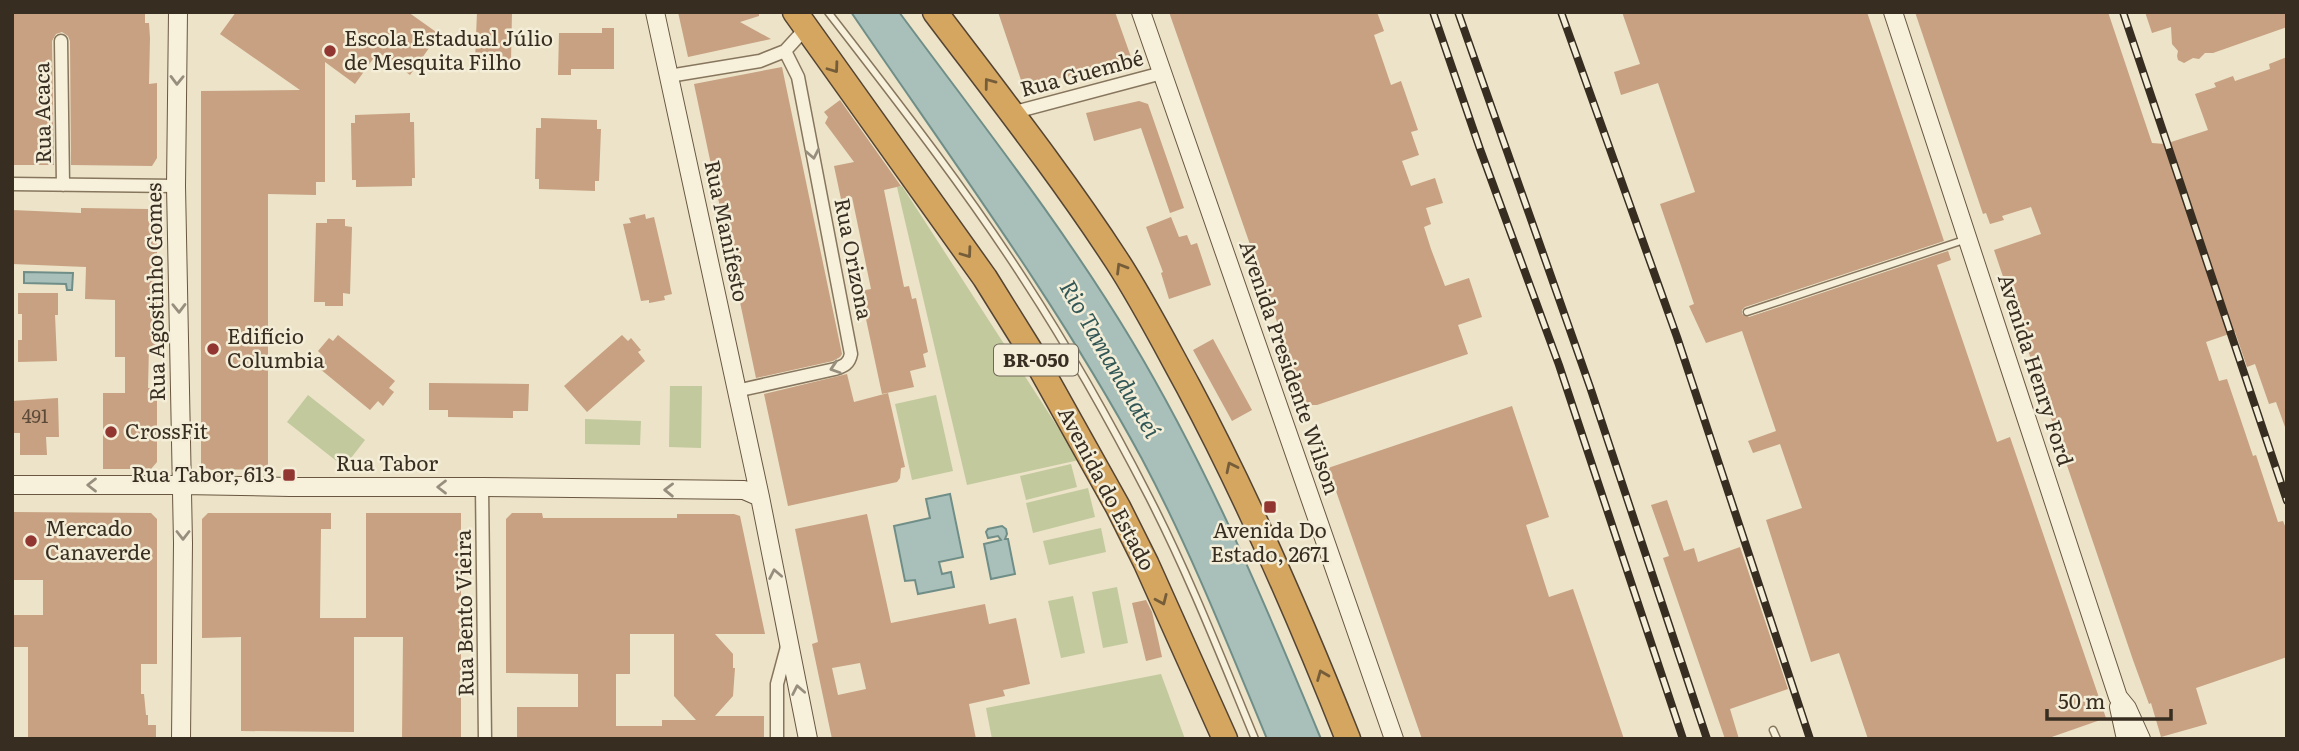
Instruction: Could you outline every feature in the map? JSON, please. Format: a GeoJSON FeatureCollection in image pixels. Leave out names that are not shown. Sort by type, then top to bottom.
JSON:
{"type":"FeatureCollection","features":[{"type":"Feature","properties":{"kind":"highway"},"geometry":{"type":"LineString","coordinates":[[935,12],[1071,194],[1110,251],[1165,343],[1228,462],[1295,608],[1348,739]]}},
{"type":"Feature","properties":{"kind":"highway","name":"Avenida do Estado"},"geometry":{"type":"LineString","coordinates":[[800,20],[985,278],[1033,355],[1129,529],[1225,739]]}},
{"type":"Feature","properties":{"kind":"main road","name":"Rua Agostinho Gomes"},"geometry":{"type":"LineString","coordinates":[[178,12],[176,186],[182,485],[181,739]]}},
{"type":"Feature","properties":{"kind":"main road","name":"Rua Manifesto"},"geometry":{"type":"LineString","coordinates":[[655,12],[760,497],[808,739]]}},
{"type":"Feature","properties":{"kind":"main road","name":"Avenida Presidente Wilson"},"geometry":{"type":"LineString","coordinates":[[1141,12],[1394,739]]}},
{"type":"Feature","properties":{"kind":"main road","name":"Avenida Henry Ford"},"geometry":{"type":"LineString","coordinates":[[1893,12],[2118,696],[2127,708],[2129,738]]}},
{"type":"Feature","properties":{"kind":"main road"},"geometry":{"type":"LineString","coordinates":[[738,491],[747,477],[751,460]]}},
{"type":"Feature","properties":{"kind":"main road","name":"Rua Tabor"},"geometry":{"type":"LineString","coordinates":[[12,485],[738,491],[750,492],[760,497]]}},
{"type":"Feature","properties":{"kind":"street"},"geometry":{"type":"LineString","coordinates":[[669,76],[760,61],[785,51],[800,20]]}},
{"type":"Feature","properties":{"kind":"street","name":"Rua Acaca"},"geometry":{"type":"LineString","coordinates":[[61,41],[63,185]]}},
{"type":"Feature","properties":{"kind":"street","name":"Rua Orizona"},"geometry":{"type":"LineString","coordinates":[[736,391],[835,369],[850,361],[851,354],[798,77],[785,51]]}},
{"type":"Feature","properties":{"kind":"street","name":"Rua Guembé"},"geometry":{"type":"LineString","coordinates":[[1011,113],[1162,73]]}},
{"type":"Feature","properties":{"kind":"street"},"geometry":{"type":"LineString","coordinates":[[12,184],[176,186]]}},
{"type":"Feature","properties":{"kind":"street","name":"Rua Bento Vieira"},"geometry":{"type":"LineString","coordinates":[[482,487],[485,739]]}},
{"type":"Feature","properties":{"kind":"street","name":"Rua Manifesto"},"geometry":{"type":"LineString","coordinates":[[777,739],[777,684],[788,641]]}},
{"type":"Feature","properties":{"kind":"lane"},"geometry":{"type":"LineString","coordinates":[[828,12],[942,164],[1024,280],[1089,387],[1149,497],[1196,596],[1255,739]]}},
{"type":"Feature","properties":{"kind":"lane"},"geometry":{"type":"LineString","coordinates":[[1747,312],[1968,239]]}},
{"type":"Feature","properties":{"kind":"lane"},"geometry":{"type":"LineString","coordinates":[[1773,730],[1777,739]]}},
{"type":"Feature","properties":{"kind":"green space"},"geometry":{"type":"Polygon","coordinates":[[[902,186],[1079,460],[967,485],[897,187],[902,186]]]}},
{"type":"Feature","properties":{"kind":"green space"},"geometry":{"type":"Polygon","coordinates":[[[670,386],[702,386],[701,448],[669,447],[670,386]]]}},
{"type":"Feature","properties":{"kind":"green space"},"geometry":{"type":"Polygon","coordinates":[[[308,395],[365,440],[344,467],[287,422],[308,395]]]}},
{"type":"Feature","properties":{"kind":"green space"},"geometry":{"type":"Polygon","coordinates":[[[936,395],[953,471],[912,480],[895,404],[936,395]]]}},
{"type":"Feature","properties":{"kind":"green space"},"geometry":{"type":"Polygon","coordinates":[[[585,419],[641,421],[640,445],[585,444],[585,419]]]}},
{"type":"Feature","properties":{"kind":"green space"},"geometry":{"type":"Polygon","coordinates":[[[1071,464],[1077,487],[1026,500],[1020,476],[1071,464]]]}},
{"type":"Feature","properties":{"kind":"green space"},"geometry":{"type":"Polygon","coordinates":[[[1088,488],[1095,517],[1033,533],[1026,503],[1088,488]]]}},
{"type":"Feature","properties":{"kind":"green space"},"geometry":{"type":"Polygon","coordinates":[[[1101,528],[1106,552],[1049,565],[1043,541],[1101,528]]]}},
{"type":"Feature","properties":{"kind":"green space"},"geometry":{"type":"Polygon","coordinates":[[[1117,587],[1128,643],[1103,648],[1092,592],[1117,587]]]}},
{"type":"Feature","properties":{"kind":"green space"},"geometry":{"type":"Polygon","coordinates":[[[1073,596],[1085,653],[1061,658],[1048,601],[1073,596]]]}},
{"type":"Feature","properties":{"kind":"green space"},"geometry":{"type":"Polygon","coordinates":[[[1161,674],[1185,739],[992,739],[986,708],[1161,674]]]}},
{"type":"Feature","properties":{"kind":"water","name":"Rio Tamanduateí"},"geometry":{"type":"Polygon","coordinates":[[[851,12],[899,12],[1078,256],[1132,341],[1186,438],[1257,587],[1321,739],[1267,739],[1176,527],[1109,401],[1039,287],[851,12]]]}},
{"type":"Feature","properties":{"kind":"water"},"geometry":{"type":"Polygon","coordinates":[[[24,272],[73,273],[72,290],[67,290],[66,284],[24,283],[24,272]]]}},
{"type":"Feature","properties":{"kind":"water"},"geometry":{"type":"Polygon","coordinates":[[[950,494],[963,557],[939,562],[942,574],[951,572],[954,587],[918,594],[915,580],[905,581],[894,526],[930,518],[926,499],[950,494]]]}},
{"type":"Feature","properties":{"kind":"water"},"geometry":{"type":"Polygon","coordinates":[[[1002,526],[1006,529],[1005,539],[1008,539],[1015,574],[991,579],[984,544],[1001,540],[998,536],[988,538],[986,532],[988,529],[1002,526]]]}},
{"type":"Feature","properties":{"kind":"building"},"geometry":{"type":"Polygon","coordinates":[[[12,12],[145,12],[150,38],[149,84],[157,83],[157,158],[152,166],[71,165],[70,41],[62,32],[56,34],[52,41],[54,165],[12,165],[12,12]]]}},
{"type":"Feature","properties":{"kind":"building"},"geometry":{"type":"Polygon","coordinates":[[[236,12],[408,12],[439,34],[410,75],[378,52],[355,84],[325,62],[325,182],[316,182],[316,195],[268,194],[268,469],[201,470],[201,91],[300,90],[220,34],[236,12]]]}},
{"type":"Feature","properties":{"kind":"building"},"geometry":{"type":"Polygon","coordinates":[[[477,12],[512,12],[511,61],[475,61],[477,12]]]}},
{"type":"Feature","properties":{"kind":"building"},"geometry":{"type":"Polygon","coordinates":[[[678,12],[759,12],[759,16],[740,22],[771,39],[688,57],[678,12]]]}},
{"type":"Feature","properties":{"kind":"building"},"geometry":{"type":"Polygon","coordinates":[[[998,12],[1115,12],[1131,57],[1127,64],[1023,86],[998,12]]]}},
{"type":"Feature","properties":{"kind":"building"},"geometry":{"type":"Polygon","coordinates":[[[1169,12],[1377,12],[1384,31],[1374,35],[1391,85],[1401,81],[1418,130],[1411,132],[1419,155],[1402,161],[1411,186],[1435,178],[1443,203],[1426,208],[1431,224],[1424,227],[1431,249],[1445,286],[1469,278],[1482,317],[1458,325],[1468,354],[1317,405],[1306,405],[1169,12]]]}},
{"type":"Feature","properties":{"kind":"building"},"geometry":{"type":"Polygon","coordinates":[[[1622,12],[1867,12],[1944,241],[1745,307],[1742,314],[1749,317],[1948,251],[1951,260],[1937,265],[1997,442],[2010,437],[2106,718],[2046,739],[1868,739],[1839,653],[1811,662],[1766,520],[1802,508],[1780,444],[1753,453],[1748,441],[1776,431],[1742,331],[1706,343],[1689,306],[1694,304],[1660,204],[1695,192],[1658,83],[1621,95],[1614,72],[1640,64],[1622,12]]]}},
{"type":"Feature","properties":{"kind":"building"},"geometry":{"type":"Polygon","coordinates":[[[1915,12],[2108,12],[2152,143],[2165,144],[2208,130],[2195,94],[2216,87],[2214,83],[2233,76],[2235,81],[2270,69],[2269,64],[2287,57],[2287,426],[2285,427],[2276,402],[2269,404],[2255,364],[2247,367],[2235,332],[2206,342],[2219,381],[2227,379],[2278,522],[2283,521],[2287,531],[2287,657],[2196,688],[2207,724],[2161,737],[1994,250],[2041,234],[2031,207],[2002,216],[2004,220],[1990,224],[1986,213],[1983,214],[1915,12]]]}},
{"type":"Feature","properties":{"kind":"building"},"geometry":{"type":"Polygon","coordinates":[[[2145,12],[2287,12],[2287,27],[2213,53],[2205,53],[2199,59],[2193,58],[2184,63],[2178,60],[2178,51],[2172,44],[2171,27],[2152,33],[2145,12]]]}},
{"type":"Feature","properties":{"kind":"building"},"geometry":{"type":"Polygon","coordinates":[[[602,28],[614,28],[614,69],[571,69],[571,75],[558,75],[559,33],[602,33],[602,28]]]}},
{"type":"Feature","properties":{"kind":"building"},"geometry":{"type":"Polygon","coordinates":[[[782,67],[842,354],[833,361],[756,378],[694,84],[782,67]]]}},
{"type":"Feature","properties":{"kind":"building"},"geometry":{"type":"Polygon","coordinates":[[[840,100],[901,186],[884,190],[904,287],[909,286],[912,299],[916,298],[928,352],[923,354],[926,367],[910,371],[914,387],[882,394],[860,291],[871,289],[852,197],[841,199],[834,166],[854,162],[825,123],[828,117],[824,112],[840,100]]]}},
{"type":"Feature","properties":{"kind":"building"},"geometry":{"type":"Polygon","coordinates":[[[1139,101],[1148,104],[1184,208],[1170,213],[1141,128],[1094,141],[1086,113],[1139,101]]]}},
{"type":"Feature","properties":{"kind":"building"},"geometry":{"type":"Polygon","coordinates":[[[410,113],[410,122],[414,122],[415,178],[412,178],[412,186],[356,187],[356,180],[352,180],[351,123],[355,123],[355,115],[410,113]]]}},
{"type":"Feature","properties":{"kind":"building"},"geometry":{"type":"Polygon","coordinates":[[[541,118],[597,120],[597,129],[601,129],[599,181],[595,181],[595,191],[539,189],[539,179],[535,179],[536,128],[541,128],[541,118]]]}},
{"type":"Feature","properties":{"kind":"building"},"geometry":{"type":"Polygon","coordinates":[[[81,208],[148,209],[148,221],[157,221],[157,347],[149,347],[148,388],[157,388],[157,462],[151,469],[103,469],[103,393],[125,393],[125,357],[115,357],[115,300],[85,299],[86,267],[12,264],[12,210],[81,213],[81,208]]]}},
{"type":"Feature","properties":{"kind":"building"},"geometry":{"type":"Polygon","coordinates":[[[645,214],[646,219],[654,217],[672,294],[664,296],[665,300],[649,303],[649,300],[641,301],[623,224],[631,223],[629,218],[645,214]]]}},
{"type":"Feature","properties":{"kind":"building"},"geometry":{"type":"Polygon","coordinates":[[[1171,217],[1179,237],[1187,235],[1191,245],[1197,243],[1211,285],[1169,299],[1161,273],[1163,272],[1146,227],[1171,217]]]}},
{"type":"Feature","properties":{"kind":"building"},"geometry":{"type":"Polygon","coordinates":[[[327,219],[345,219],[345,226],[352,227],[350,294],[343,293],[343,306],[325,306],[325,302],[314,302],[316,223],[327,223],[327,219]]]}},
{"type":"Feature","properties":{"kind":"building"},"geometry":{"type":"Polygon","coordinates":[[[18,293],[58,293],[58,315],[55,315],[57,361],[18,362],[18,340],[22,340],[22,314],[18,314],[18,293]]]}},
{"type":"Feature","properties":{"kind":"building"},"geometry":{"type":"Polygon","coordinates":[[[338,335],[395,381],[389,388],[394,392],[383,406],[378,401],[370,410],[314,364],[322,355],[318,351],[329,338],[333,341],[338,335]]]}},
{"type":"Feature","properties":{"kind":"building"},"geometry":{"type":"Polygon","coordinates":[[[622,335],[628,341],[631,338],[641,350],[638,352],[645,361],[587,412],[564,386],[622,335]]]}},
{"type":"Feature","properties":{"kind":"building"},"geometry":{"type":"Polygon","coordinates":[[[1213,339],[1252,410],[1232,421],[1193,350],[1213,339]]]}},
{"type":"Feature","properties":{"kind":"building"},"geometry":{"type":"Polygon","coordinates":[[[847,374],[854,402],[888,393],[905,467],[901,468],[897,482],[788,506],[764,394],[847,374]]]}},
{"type":"Feature","properties":{"kind":"building"},"geometry":{"type":"Polygon","coordinates":[[[429,383],[529,384],[528,411],[513,411],[513,418],[448,417],[448,410],[429,410],[429,383]]]}},
{"type":"Feature","properties":{"kind":"building"},"geometry":{"type":"Polygon","coordinates":[[[58,398],[59,437],[46,437],[47,455],[20,455],[20,433],[12,433],[12,401],[58,398]]]}},
{"type":"Feature","properties":{"kind":"building"},"geometry":{"type":"Polygon","coordinates":[[[1512,406],[1549,517],[1526,525],[1549,597],[1573,589],[1624,739],[1422,739],[1328,468],[1512,406]]]}},
{"type":"Feature","properties":{"kind":"building"},"geometry":{"type":"Polygon","coordinates":[[[1667,500],[1684,551],[1694,548],[1698,562],[1740,547],[1788,689],[1730,709],[1739,739],[1725,739],[1663,558],[1669,556],[1651,505],[1667,500]]]}},
{"type":"Feature","properties":{"kind":"building"},"geometry":{"type":"Polygon","coordinates":[[[12,512],[151,513],[157,519],[157,664],[141,664],[141,694],[144,694],[148,725],[156,725],[156,739],[28,739],[28,647],[12,647],[12,615],[43,615],[43,580],[12,580],[12,512]]]}},
{"type":"Feature","properties":{"kind":"building"},"geometry":{"type":"Polygon","coordinates":[[[208,513],[331,513],[331,529],[321,529],[320,618],[366,618],[366,513],[461,513],[461,739],[402,739],[403,637],[354,637],[354,732],[241,731],[241,637],[202,638],[202,519],[208,513]]]}},
{"type":"Feature","properties":{"kind":"building"},"geometry":{"type":"Polygon","coordinates":[[[512,513],[542,513],[543,518],[677,518],[677,514],[740,516],[765,634],[715,634],[733,654],[735,668],[733,696],[715,716],[764,716],[764,739],[517,739],[517,707],[578,707],[578,674],[506,673],[506,519],[512,513]],[[630,634],[630,674],[616,674],[616,726],[662,726],[662,720],[696,720],[674,696],[674,634],[630,634]]]}},
{"type":"Feature","properties":{"kind":"building"},"geometry":{"type":"Polygon","coordinates":[[[867,514],[891,623],[985,604],[989,624],[1016,618],[1030,684],[1003,690],[1005,696],[969,704],[976,739],[832,739],[812,644],[818,642],[795,529],[867,514]],[[860,663],[832,668],[838,695],[866,689],[860,663]]]}},
{"type":"Feature","properties":{"kind":"building"},"geometry":{"type":"Polygon","coordinates":[[[1146,600],[1152,612],[1162,657],[1146,661],[1132,603],[1146,600]]]}},
{"type":"Feature","properties":{"kind":"railway"},"geometry":{"type":"LineString","coordinates":[[1433,12],[1559,365],[1683,739]]}},
{"type":"Feature","properties":{"kind":"railway"},"geometry":{"type":"LineString","coordinates":[[1458,12],[1590,387],[1707,739]]}},
{"type":"Feature","properties":{"kind":"railway"},"geometry":{"type":"LineString","coordinates":[[1561,12],[1677,337],[1810,739]]}},
{"type":"Feature","properties":{"kind":"railway"},"geometry":{"type":"LineString","coordinates":[[2123,12],[2287,501]]}},
{"type":"Feature","properties":{"kind":"place","name":"Escola Estadual Júlio de Mesquita Filho"},"geometry":{"type":"Point","coordinates":[330,51]}},
{"type":"Feature","properties":{"kind":"place","name":"Edifício Columbia"},"geometry":{"type":"Point","coordinates":[213,349]}},
{"type":"Feature","properties":{"kind":"place","name":"CrossFit"},"geometry":{"type":"Point","coordinates":[111,432]}},
{"type":"Feature","properties":{"kind":"place","name":"Rua Tabor, 613"},"geometry":{"type":"Point","coordinates":[289,475]}},
{"type":"Feature","properties":{"kind":"place","name":"Avenida Do Estado, 2671"},"geometry":{"type":"Point","coordinates":[1270,507]}},
{"type":"Feature","properties":{"kind":"place","name":"Mercado Canaverde"},"geometry":{"type":"Point","coordinates":[31,541]}}]}
